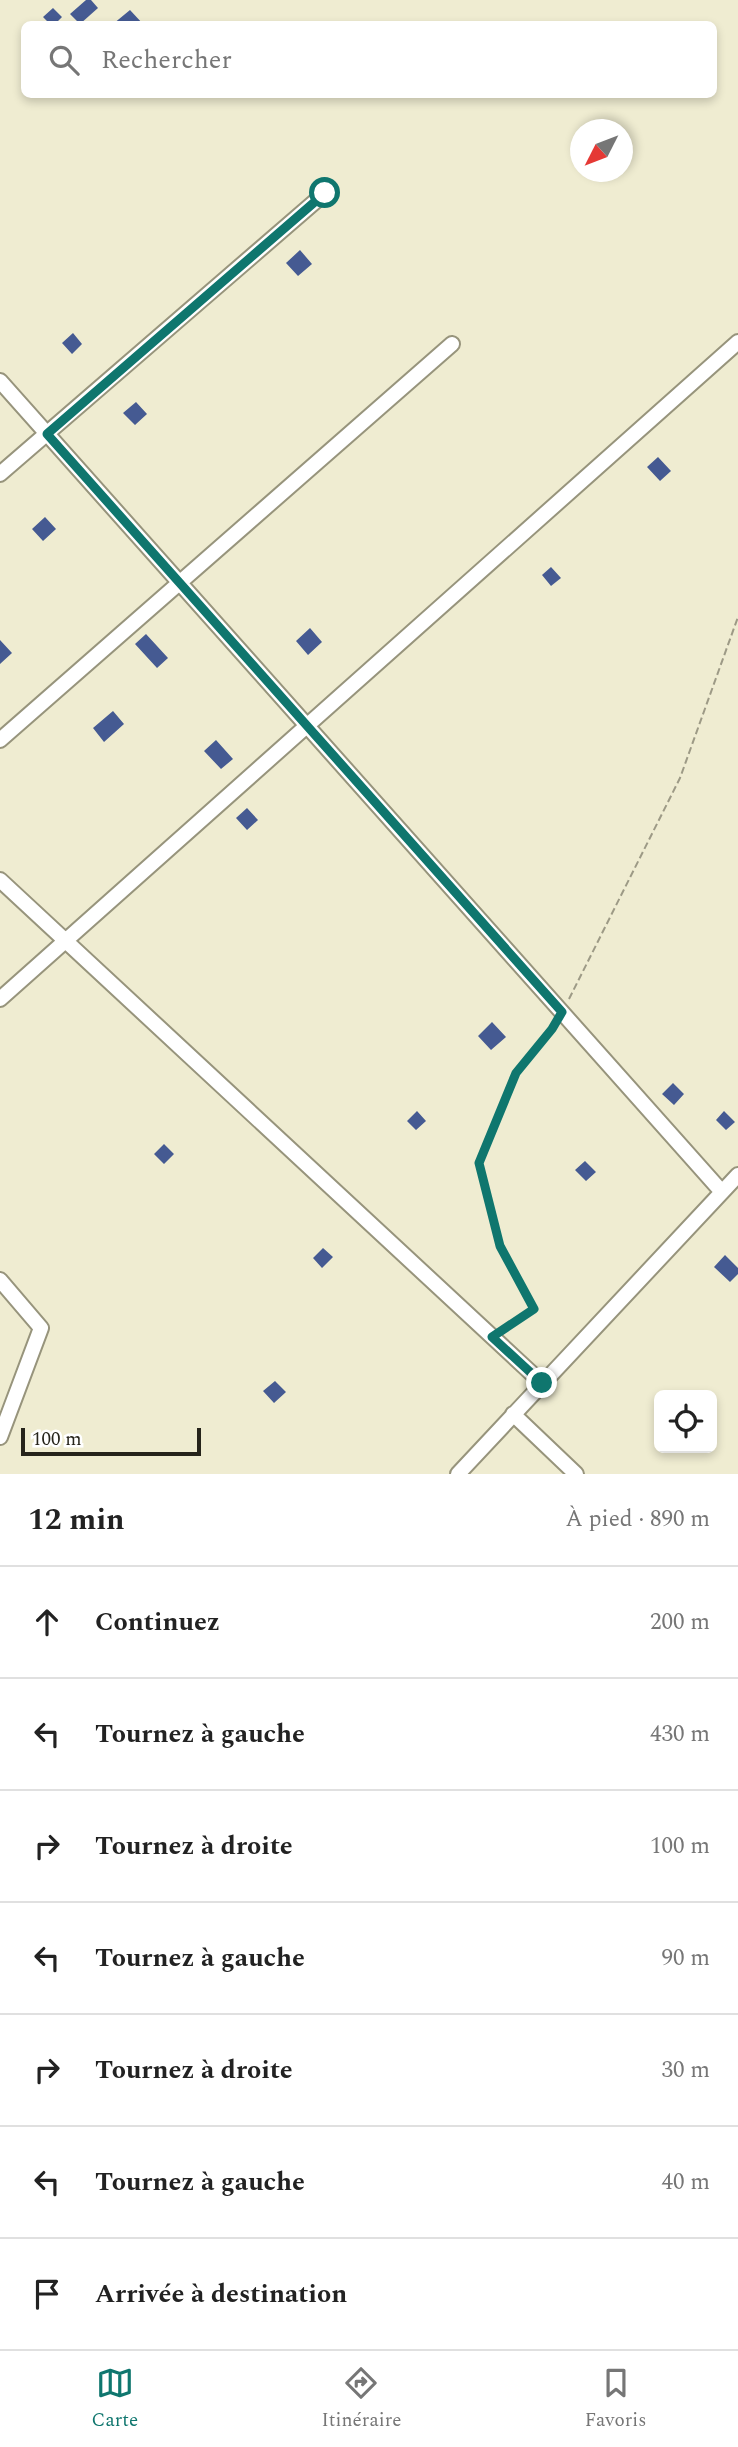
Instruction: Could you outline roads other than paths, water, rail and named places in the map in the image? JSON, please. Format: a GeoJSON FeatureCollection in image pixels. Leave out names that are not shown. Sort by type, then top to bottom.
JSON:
{"type":"FeatureCollection","features":[{"type":"Feature","properties":{"kind":"street"},"geometry":{"type":"LineString","coordinates":[[0,474],[325,193]]}},
{"type":"Feature","properties":{"kind":"street"},"geometry":{"type":"LineString","coordinates":[[0,999],[738,342]]}},
{"type":"Feature","properties":{"kind":"street"},"geometry":{"type":"LineString","coordinates":[[0,740],[453,344]]}},
{"type":"Feature","properties":{"kind":"street"},"geometry":{"type":"LineString","coordinates":[[0,382],[722,1192]]}},
{"type":"Feature","properties":{"kind":"street"},"geometry":{"type":"LineString","coordinates":[[0,880],[542,1383]]}},
{"type":"Feature","properties":{"kind":"street"},"geometry":{"type":"LineString","coordinates":[[457,1474],[738,1175]]}},
{"type":"Feature","properties":{"kind":"street"},"geometry":{"type":"LineString","coordinates":[[0,1280],[41,1328],[0,1437]]}},
{"type":"Feature","properties":{"kind":"street"},"geometry":{"type":"LineString","coordinates":[[513,1414],[576,1474]]}}]}
